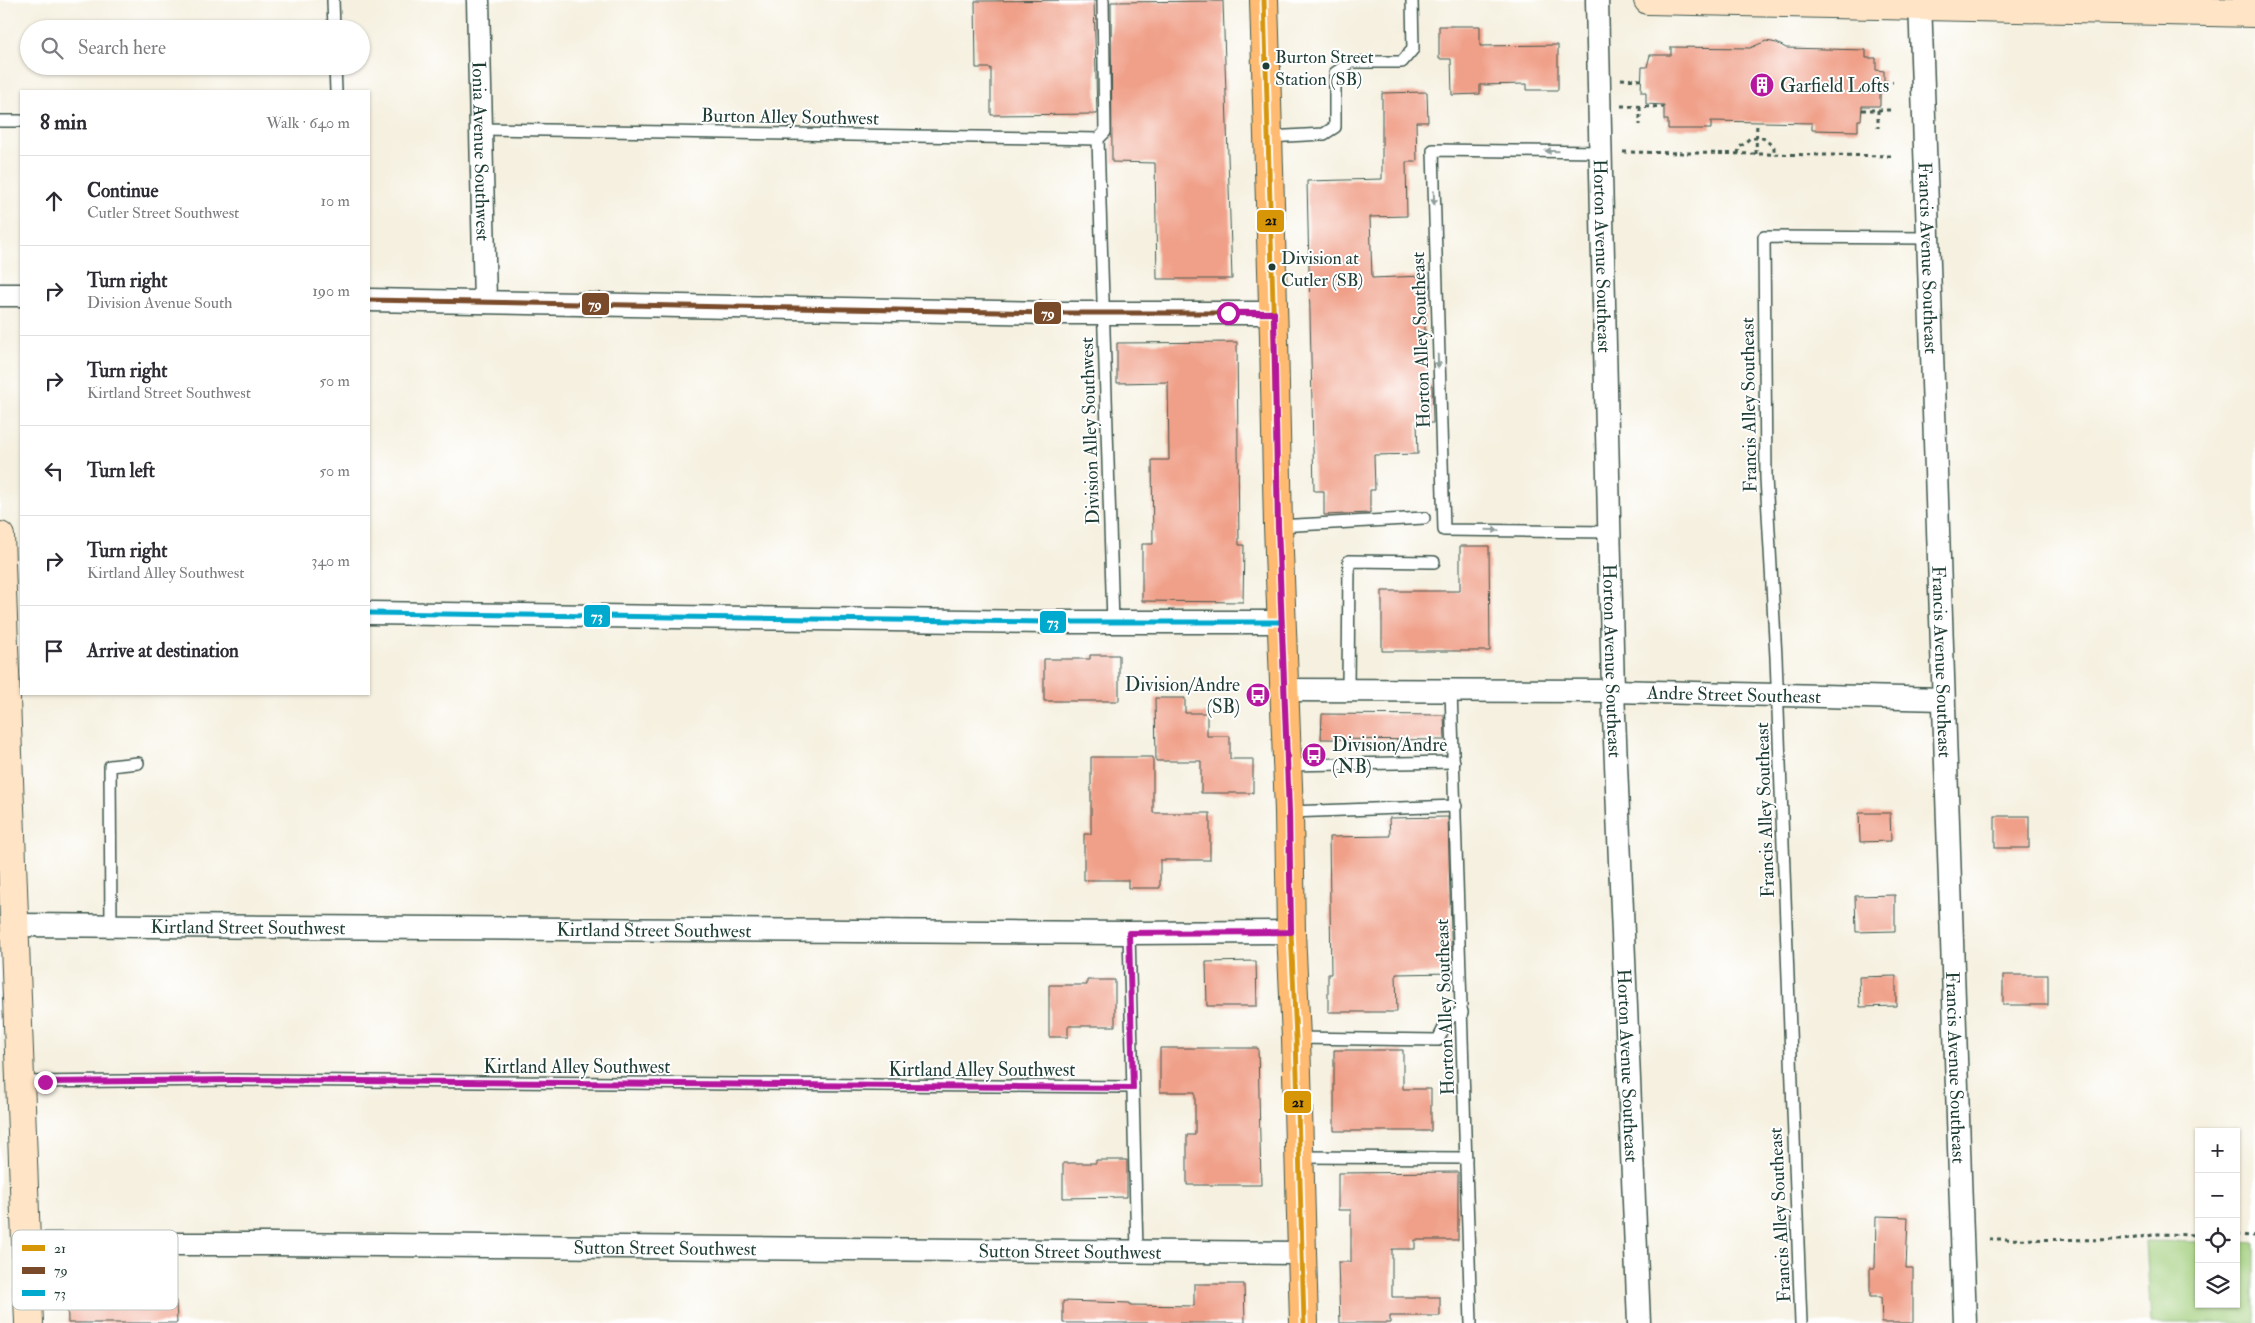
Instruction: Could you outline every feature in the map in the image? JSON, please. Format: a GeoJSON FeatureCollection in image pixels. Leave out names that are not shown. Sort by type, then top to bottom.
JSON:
{"type":"FeatureCollection","features":[{"type":"Feature","properties":{"kind":"main road"},"geometry":{"type":"LineString","coordinates":[[1264,0],[1274,313],[1278,526],[1289,812],[1291,932],[1300,1157],[1304,1323]]}},
{"type":"Feature","properties":{"kind":"street","name":"Ionia Avenue Southwest"},"geometry":{"type":"LineString","coordinates":[[478,0],[485,302]]}},
{"type":"Feature","properties":{"kind":"street","name":"Horton Avenue Southeast"},"geometry":{"type":"LineString","coordinates":[[1598,0],[1612,152],[1610,532],[1613,691],[1639,1323]]}},
{"type":"Feature","properties":{"kind":"street"},"geometry":{"type":"LineString","coordinates":[[1648,0],[1921,2],[2252,8]]}},
{"type":"Feature","properties":{"kind":"street","name":"Francis Avenue Southeast"},"geometry":{"type":"LineString","coordinates":[[1921,2],[1943,699],[1966,1323]]}},
{"type":"Feature","properties":{"kind":"street"},"geometry":{"type":"LineString","coordinates":[[0,295],[20,295]]}},
{"type":"Feature","properties":{"kind":"street"},"geometry":{"type":"LineString","coordinates":[[370,300],[1103,313],[1274,313]]}},
{"type":"Feature","properties":{"kind":"street"},"geometry":{"type":"LineString","coordinates":[[0,536],[12,608],[16,925],[26,1230]]}},
{"type":"Feature","properties":{"kind":"street"},"geometry":{"type":"LineString","coordinates":[[370,613],[1113,622],[1281,622]]}},
{"type":"Feature","properties":{"kind":"street","name":"Andre Street Southeast"},"geometry":{"type":"LineString","coordinates":[[1284,690],[1613,691],[1943,699]]}},
{"type":"Feature","properties":{"kind":"street","name":"Kirtland Street Southwest"},"geometry":{"type":"LineString","coordinates":[[16,925],[1129,933],[1291,932]]}},
{"type":"Feature","properties":{"kind":"street","name":"Sutton Street Southwest"},"geometry":{"type":"LineString","coordinates":[[178,1244],[1137,1250],[1302,1253]]}},
{"type":"Feature","properties":{"kind":"street"},"geometry":{"type":"LineString","coordinates":[[29,1310],[29,1323]]}},
{"type":"Feature","properties":{"kind":"lane"},"geometry":{"type":"LineString","coordinates":[[333,0],[334,20]]}},
{"type":"Feature","properties":{"kind":"lane","name":"Division Alley Southwest"},"geometry":{"type":"LineString","coordinates":[[1103,0],[1105,132],[1098,139],[1113,622]]}},
{"type":"Feature","properties":{"kind":"lane"},"geometry":{"type":"LineString","coordinates":[[1268,136],[1324,134],[1335,127],[1335,73],[1351,62],[1402,62],[1413,49],[1412,0]]}},
{"type":"Feature","properties":{"kind":"lane"},"geometry":{"type":"LineString","coordinates":[[336,75],[336,90]]}},
{"type":"Feature","properties":{"kind":"lane"},"geometry":{"type":"LineString","coordinates":[[0,121],[20,121]]}},
{"type":"Feature","properties":{"kind":"lane","name":"Burton Alley Southwest"},"geometry":{"type":"LineString","coordinates":[[480,129],[1098,139]]}},
{"type":"Feature","properties":{"kind":"lane","name":"Horton Alley Southeast"},"geometry":{"type":"LineString","coordinates":[[1610,532],[1444,530],[1433,150],[1612,152]]}},
{"type":"Feature","properties":{"kind":"lane","name":"Francis Alley Southeast"},"geometry":{"type":"LineString","coordinates":[[1802,1323],[1777,694],[1766,478],[1764,237],[1928,238]]}},
{"type":"Feature","properties":{"kind":"lane"},"geometry":{"type":"LineString","coordinates":[[1278,526],[1424,518]]}},
{"type":"Feature","properties":{"kind":"lane"},"geometry":{"type":"LineString","coordinates":[[1348,690],[1349,561],[1434,562]]}},
{"type":"Feature","properties":{"kind":"lane","name":"Horton Alley Southeast"},"geometry":{"type":"LineString","coordinates":[[1451,690],[1471,1323]]}},
{"type":"Feature","properties":{"kind":"lane"},"geometry":{"type":"LineString","coordinates":[[1287,765],[1454,762]]}},
{"type":"Feature","properties":{"kind":"lane"},"geometry":{"type":"LineString","coordinates":[[111,926],[110,766],[138,763]]}},
{"type":"Feature","properties":{"kind":"lane"},"geometry":{"type":"LineString","coordinates":[[1289,812],[1456,806]]}},
{"type":"Feature","properties":{"kind":"lane"},"geometry":{"type":"LineString","coordinates":[[1129,933],[1137,1250]]}},
{"type":"Feature","properties":{"kind":"lane"},"geometry":{"type":"LineString","coordinates":[[1296,1038],[1438,1040],[1449,1018],[1462,1012]]}},
{"type":"Feature","properties":{"kind":"lane","name":"Kirtland Alley Southwest"},"geometry":{"type":"LineString","coordinates":[[21,1082],[234,1080],[1133,1088]]}},
{"type":"Feature","properties":{"kind":"lane"},"geometry":{"type":"LineString","coordinates":[[1300,1157],[1466,1158]]}},
{"type":"Feature","properties":{"kind":"path"},"geometry":{"type":"LineString","coordinates":[[1621,79],[1641,80]]}},
{"type":"Feature","properties":{"kind":"path"},"geometry":{"type":"LineString","coordinates":[[1884,82],[1893,82]]}},
{"type":"Feature","properties":{"kind":"path"},"geometry":{"type":"LineString","coordinates":[[1621,106],[1664,107]]}},
{"type":"Feature","properties":{"kind":"path"},"geometry":{"type":"LineString","coordinates":[[1640,107],[1640,125]]}},
{"type":"Feature","properties":{"kind":"path"},"geometry":{"type":"LineString","coordinates":[[1862,110],[1894,110]]}},
{"type":"Feature","properties":{"kind":"path"},"geometry":{"type":"LineString","coordinates":[[1878,110],[1878,128]]}},
{"type":"Feature","properties":{"kind":"path"},"geometry":{"type":"LineString","coordinates":[[1756,122],[1756,154]]}},
{"type":"Feature","properties":{"kind":"path"},"geometry":{"type":"LineString","coordinates":[[1738,154],[1738,148],[1750,138],[1763,138],[1774,147],[1774,155]]}},
{"type":"Feature","properties":{"kind":"path"},"geometry":{"type":"LineString","coordinates":[[1612,152],[1895,156]]}},
{"type":"Feature","properties":{"kind":"path"},"geometry":{"type":"LineString","coordinates":[[1989,1239],[2124,1240],[2158,1234],[2195,1235]]}},
{"type":"Feature","properties":{"kind":"path"},"geometry":{"type":"LineString","coordinates":[[2240,1235],[2255,1236]]}},
{"type":"Feature","properties":{"kind":"green space"},"geometry":{"type":"Polygon","coordinates":[[[2146,1241],[2195,1242],[2195,1308],[2240,1308],[2240,1242],[2255,1243],[2255,1323],[2151,1323],[2146,1241]]]}},
{"type":"Feature","properties":{"kind":"building"},"geometry":{"type":"Polygon","coordinates":[[[1094,0],[1097,114],[991,115],[991,68],[976,68],[975,1],[1094,0]]]}},
{"type":"Feature","properties":{"kind":"building"},"geometry":{"type":"Polygon","coordinates":[[[1223,1],[1232,279],[1157,279],[1155,163],[1112,162],[1111,2],[1223,1]]]}},
{"type":"Feature","properties":{"kind":"building"},"geometry":{"type":"Polygon","coordinates":[[[1439,26],[1480,26],[1480,46],[1558,45],[1558,90],[1527,90],[1527,84],[1480,85],[1480,94],[1452,95],[1451,59],[1439,59],[1439,26]]]}},
{"type":"Feature","properties":{"kind":"building","name":"Garfield Lofts"},"geometry":{"type":"Polygon","coordinates":[[[1766,41],[1777,43],[1786,48],[1866,50],[1866,58],[1876,58],[1876,70],[1884,71],[1884,88],[1880,88],[1880,106],[1862,106],[1861,120],[1858,120],[1858,131],[1812,130],[1812,123],[1711,121],[1711,129],[1668,129],[1668,120],[1664,120],[1664,105],[1646,104],[1646,92],[1641,92],[1642,67],[1647,67],[1650,55],[1671,55],[1671,47],[1750,48],[1766,41]]]}},
{"type":"Feature","properties":{"kind":"building"},"geometry":{"type":"Polygon","coordinates":[[[1427,92],[1428,122],[1416,122],[1417,162],[1406,162],[1407,216],[1370,217],[1372,278],[1424,276],[1426,386],[1432,385],[1433,423],[1417,423],[1418,454],[1374,455],[1375,490],[1370,490],[1370,513],[1324,515],[1324,491],[1314,491],[1307,181],[1382,179],[1382,93],[1427,92]]]}},
{"type":"Feature","properties":{"kind":"building"},"geometry":{"type":"Polygon","coordinates":[[[1237,342],[1239,545],[1244,545],[1243,602],[1142,601],[1142,544],[1153,544],[1152,460],[1169,460],[1168,382],[1117,383],[1117,343],[1237,342]]]}},
{"type":"Feature","properties":{"kind":"building"},"geometry":{"type":"Polygon","coordinates":[[[1460,546],[1489,546],[1490,651],[1382,651],[1382,591],[1460,591],[1460,546]]]}},
{"type":"Feature","properties":{"kind":"building"},"geometry":{"type":"Polygon","coordinates":[[[1090,655],[1119,655],[1119,701],[1044,701],[1044,659],[1090,659],[1090,655]]]}},
{"type":"Feature","properties":{"kind":"building"},"geometry":{"type":"Polygon","coordinates":[[[1155,698],[1185,698],[1185,713],[1207,713],[1207,736],[1230,736],[1230,759],[1253,759],[1253,793],[1201,793],[1201,761],[1156,761],[1155,698]]]}},
{"type":"Feature","properties":{"kind":"building"},"geometry":{"type":"Polygon","coordinates":[[[1322,714],[1444,715],[1445,740],[1321,739],[1322,714]]]}},
{"type":"Feature","properties":{"kind":"building"},"geometry":{"type":"Polygon","coordinates":[[[1091,757],[1153,757],[1153,813],[1210,813],[1210,860],[1160,860],[1160,888],[1128,888],[1128,880],[1084,880],[1084,834],[1091,834],[1091,757]]]}},
{"type":"Feature","properties":{"kind":"building"},"geometry":{"type":"Polygon","coordinates":[[[1859,813],[1890,813],[1891,841],[1860,842],[1859,813]]]}},
{"type":"Feature","properties":{"kind":"building"},"geometry":{"type":"Polygon","coordinates":[[[1995,816],[2029,816],[2029,848],[1995,848],[1995,816]]]}},
{"type":"Feature","properties":{"kind":"building"},"geometry":{"type":"Polygon","coordinates":[[[1448,817],[1452,973],[1396,974],[1397,1012],[1328,1012],[1328,974],[1331,974],[1329,837],[1390,836],[1389,818],[1448,817]]]}},
{"type":"Feature","properties":{"kind":"building"},"geometry":{"type":"Polygon","coordinates":[[[1895,895],[1895,931],[1856,932],[1855,896],[1895,895]]]}},
{"type":"Feature","properties":{"kind":"building"},"geometry":{"type":"Polygon","coordinates":[[[1256,961],[1257,1006],[1207,1006],[1206,962],[1256,961]]]}},
{"type":"Feature","properties":{"kind":"building"},"geometry":{"type":"Polygon","coordinates":[[[2003,975],[2048,975],[2048,1005],[2003,1005],[2003,975]]]}},
{"type":"Feature","properties":{"kind":"building"},"geometry":{"type":"Polygon","coordinates":[[[1896,976],[1896,1006],[1860,1007],[1859,977],[1896,976]]]}},
{"type":"Feature","properties":{"kind":"building"},"geometry":{"type":"Polygon","coordinates":[[[1087,980],[1115,980],[1115,1026],[1068,1026],[1068,1037],[1049,1037],[1049,985],[1087,985],[1087,980]]]}},
{"type":"Feature","properties":{"kind":"building"},"geometry":{"type":"Polygon","coordinates":[[[1160,1048],[1258,1048],[1261,1185],[1187,1185],[1187,1135],[1195,1135],[1195,1092],[1160,1092],[1160,1048]]]}},
{"type":"Feature","properties":{"kind":"building"},"geometry":{"type":"Polygon","coordinates":[[[1334,1050],[1403,1050],[1403,1089],[1431,1089],[1431,1131],[1334,1131],[1334,1050]]]}},
{"type":"Feature","properties":{"kind":"building"},"geometry":{"type":"Polygon","coordinates":[[[1096,1160],[1127,1160],[1127,1197],[1063,1198],[1063,1163],[1096,1163],[1096,1160]]]}},
{"type":"Feature","properties":{"kind":"building"},"geometry":{"type":"Polygon","coordinates":[[[1458,1172],[1458,1240],[1415,1240],[1415,1249],[1392,1249],[1392,1297],[1440,1297],[1440,1316],[1390,1316],[1390,1323],[1340,1323],[1338,1262],[1351,1262],[1351,1210],[1338,1210],[1338,1173],[1458,1172]]]}},
{"type":"Feature","properties":{"kind":"building"},"geometry":{"type":"Polygon","coordinates":[[[1876,1216],[1908,1217],[1906,1268],[1913,1268],[1913,1323],[1882,1323],[1881,1297],[1870,1297],[1870,1268],[1875,1268],[1876,1216]]]}},
{"type":"Feature","properties":{"kind":"building"},"geometry":{"type":"Polygon","coordinates":[[[1194,1284],[1244,1284],[1245,1323],[1063,1323],[1063,1301],[1194,1306],[1194,1284]]]}},
{"type":"Feature","properties":{"kind":"building"},"geometry":{"type":"Polygon","coordinates":[[[68,1310],[176,1310],[177,1323],[68,1323],[68,1310]]]}},
{"type":"Feature","properties":{"kind":"transit line","name":"21"},"geometry":{"type":"LineString","coordinates":[[1264,0],[1278,526],[1289,812],[1291,932],[1304,1323]]}},
{"type":"Feature","properties":{"kind":"transit line","name":"79"},"geometry":{"type":"LineString","coordinates":[[370,300],[1052,313],[1274,313]]}},
{"type":"Feature","properties":{"kind":"transit line","name":"73"},"geometry":{"type":"LineString","coordinates":[[370,613],[1046,622],[1281,622]]}},
{"type":"Feature","properties":{"kind":"place","name":"Burton Street Station (SB)"},"geometry":{"type":"Point","coordinates":[1266,66]}},
{"type":"Feature","properties":{"kind":"place","name":"Garfield Lofts"},"geometry":{"type":"Point","coordinates":[1762,85]}},
{"type":"Feature","properties":{"kind":"place","name":"Division at Cutler (SB)"},"geometry":{"type":"Point","coordinates":[1272,267]}},
{"type":"Feature","properties":{"kind":"place","name":"Division/Andre (SB)"},"geometry":{"type":"Point","coordinates":[1258,695]}},
{"type":"Feature","properties":{"kind":"place","name":"Division/Andre (NB)"},"geometry":{"type":"Point","coordinates":[1314,755]}},
{"type":"Feature","properties":{"kind":"route"},"geometry":{"type":"LineString","coordinates":[[45,1082],[234,1080],[1133,1088],[1129,933],[1291,932],[1289,812],[1278,526],[1274,313],[1228,313]]}}]}
